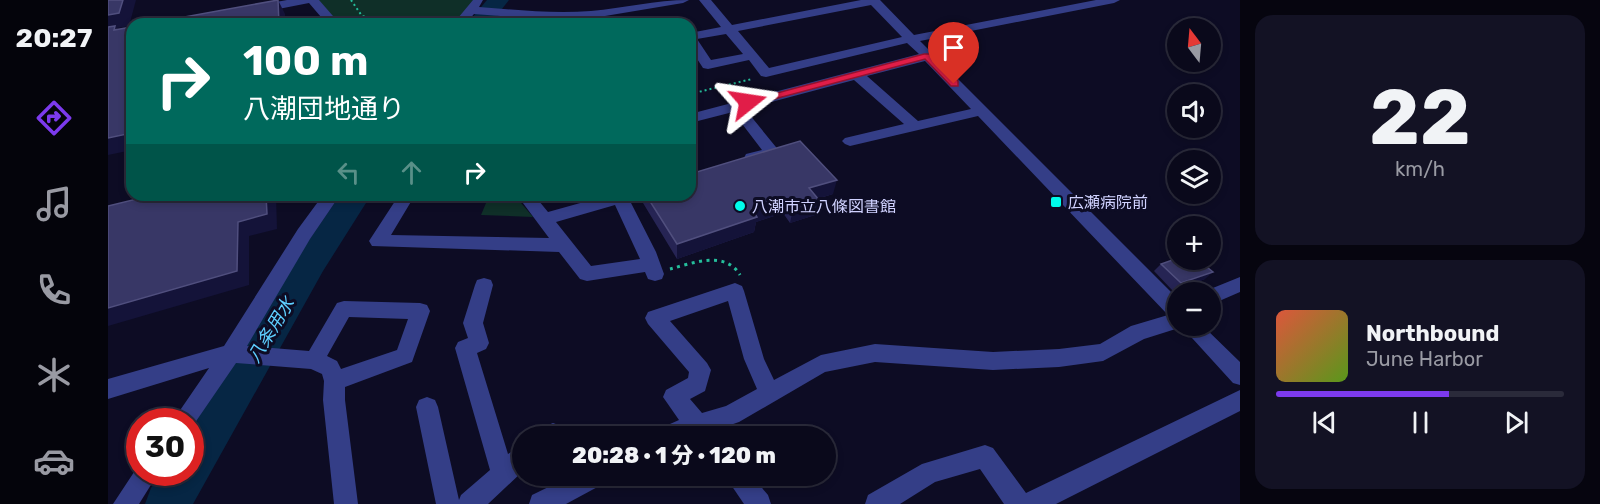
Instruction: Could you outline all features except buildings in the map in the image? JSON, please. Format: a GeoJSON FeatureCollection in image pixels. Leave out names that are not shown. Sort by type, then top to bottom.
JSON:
{"type":"FeatureCollection","features":[{"type":"Feature","properties":{"kind":"street"},"geometry":{"type":"LineString","coordinates":[[240,12],[306,0]]}},
{"type":"Feature","properties":{"kind":"street"},"geometry":{"type":"LineString","coordinates":[[313,0],[329,18]]}},
{"type":"Feature","properties":{"kind":"street"},"geometry":{"type":"LineString","coordinates":[[615,0],[622,11]]}},
{"type":"Feature","properties":{"kind":"street"},"geometry":{"type":"LineString","coordinates":[[613,18],[622,11],[683,0]]}},
{"type":"Feature","properties":{"kind":"street"},"geometry":{"type":"LineString","coordinates":[[705,0],[766,73],[911,38],[1114,0]]}},
{"type":"Feature","properties":{"kind":"street"},"geometry":{"type":"LineString","coordinates":[[696,37],[874,1],[1167,302]]}},
{"type":"Feature","properties":{"kind":"street"},"geometry":{"type":"LineString","coordinates":[[465,18],[476,7],[506,13],[591,18]]}},
{"type":"Feature","properties":{"kind":"street"},"geometry":{"type":"LineString","coordinates":[[696,47],[708,65],[750,56]]}},
{"type":"Feature","properties":{"kind":"street"},"geometry":{"type":"LineString","coordinates":[[696,117],[927,56]]}},
{"type":"Feature","properties":{"kind":"street"},"geometry":{"type":"LineString","coordinates":[[856,74],[914,125]]}},
{"type":"Feature","properties":{"kind":"street"},"geometry":{"type":"LineString","coordinates":[[736,107],[772,152],[741,162]]}},
{"type":"Feature","properties":{"kind":"street"},"geometry":{"type":"LineString","coordinates":[[850,141],[981,111]]}},
{"type":"Feature","properties":{"kind":"street"},"geometry":{"type":"LineString","coordinates":[[193,408],[231,354],[304,234],[328,201]]}},
{"type":"Feature","properties":{"kind":"street"},"geometry":{"type":"LineString","coordinates":[[403,201],[378,241],[564,245]]}},
{"type":"Feature","properties":{"kind":"street"},"geometry":{"type":"LineString","coordinates":[[530,201],[587,274],[654,271],[627,201]]}},
{"type":"Feature","properties":{"kind":"street"},"geometry":{"type":"LineString","coordinates":[[544,219],[607,201]]}},
{"type":"Feature","properties":{"kind":"street"},"geometry":{"type":"LineString","coordinates":[[1221,292],[1240,284]]}},
{"type":"Feature","properties":{"kind":"street"},"geometry":{"type":"LineString","coordinates":[[484,285],[473,323],[479,343],[465,348],[499,464],[512,464]]}},
{"type":"Feature","properties":{"kind":"street"},"geometry":{"type":"LineString","coordinates":[[699,426],[674,397],[697,384],[700,370],[655,318],[735,291],[754,360],[769,393]]}},
{"type":"Feature","properties":{"kind":"street"},"geometry":{"type":"LineString","coordinates":[[314,360],[344,309],[420,311],[405,356],[335,381]]}},
{"type":"Feature","properties":{"kind":"street"},"geometry":{"type":"LineString","coordinates":[[712,426],[821,364],[875,353],[993,361],[1059,358],[1103,352],[1137,332],[1167,323]]}},
{"type":"Feature","properties":{"kind":"street"},"geometry":{"type":"LineString","coordinates":[[1201,336],[1240,376]]}},
{"type":"Feature","properties":{"kind":"street"},"geometry":{"type":"LineString","coordinates":[[108,389],[199,361],[231,354],[314,360],[330,368],[335,381],[334,400],[346,504]]}},
{"type":"Feature","properties":{"kind":"street"},"geometry":{"type":"LineString","coordinates":[[1030,504],[1240,400]]}},
{"type":"Feature","properties":{"kind":"street"},"geometry":{"type":"LineString","coordinates":[[427,407],[448,504]]}},
{"type":"Feature","properties":{"kind":"street"},"geometry":{"type":"LineString","coordinates":[[877,504],[930,472],[985,456],[1019,504]]}},
{"type":"Feature","properties":{"kind":"street"},"geometry":{"type":"LineString","coordinates":[[470,504],[512,466]]}},
{"type":"Feature","properties":{"kind":"street"},"geometry":{"type":"LineString","coordinates":[[125,504],[137,486]]}},
{"type":"Feature","properties":{"kind":"street"},"geometry":{"type":"LineString","coordinates":[[542,504],[577,486]]}},
{"type":"Feature","properties":{"kind":"street"},"geometry":{"type":"LineString","coordinates":[[745,486],[759,504]]}},
{"type":"Feature","properties":{"kind":"path"},"geometry":{"type":"LineString","coordinates":[[351,0],[362,16],[372,18]]}},
{"type":"Feature","properties":{"kind":"path"},"geometry":{"type":"LineString","coordinates":[[696,93],[764,76],[766,73]]}},
{"type":"Feature","properties":{"kind":"path"},"geometry":{"type":"LineString","coordinates":[[654,271],[719,260],[734,265],[740,271],[744,288],[735,291]]}},
{"type":"Feature","properties":{"kind":"green space"},"geometry":{"type":"Polygon","coordinates":[[[318,0],[480,0],[465,18],[334,18],[318,0]]]}},
{"type":"Feature","properties":{"kind":"green space"},"geometry":{"type":"Polygon","coordinates":[[[487,201],[519,201],[533,217],[481,215],[487,201]]]}},
{"type":"Feature","properties":{"kind":"waterway","name":"八条用水"},"geometry":{"type":"LineString","coordinates":[[483,18],[498,0]]}},
{"type":"Feature","properties":{"kind":"waterway","name":"八条用水"},"geometry":{"type":"LineString","coordinates":[[204,445],[291,296],[352,201]]}},
{"type":"Feature","properties":{"kind":"waterway","name":"八条用水"},"geometry":{"type":"LineString","coordinates":[[167,504],[179,486]]}},
{"type":"Feature","properties":{"kind":"place","name":"広瀬病院前"},"geometry":{"type":"Point","coordinates":[1056,202]}},
{"type":"Feature","properties":{"kind":"place","name":"八潮市立八條図書館"},"geometry":{"type":"Point","coordinates":[740,206]}},
{"type":"Feature","properties":{"kind":"route"},"geometry":{"type":"LineString","coordinates":[[748,102],[927,56],[954,84]]}}]}
